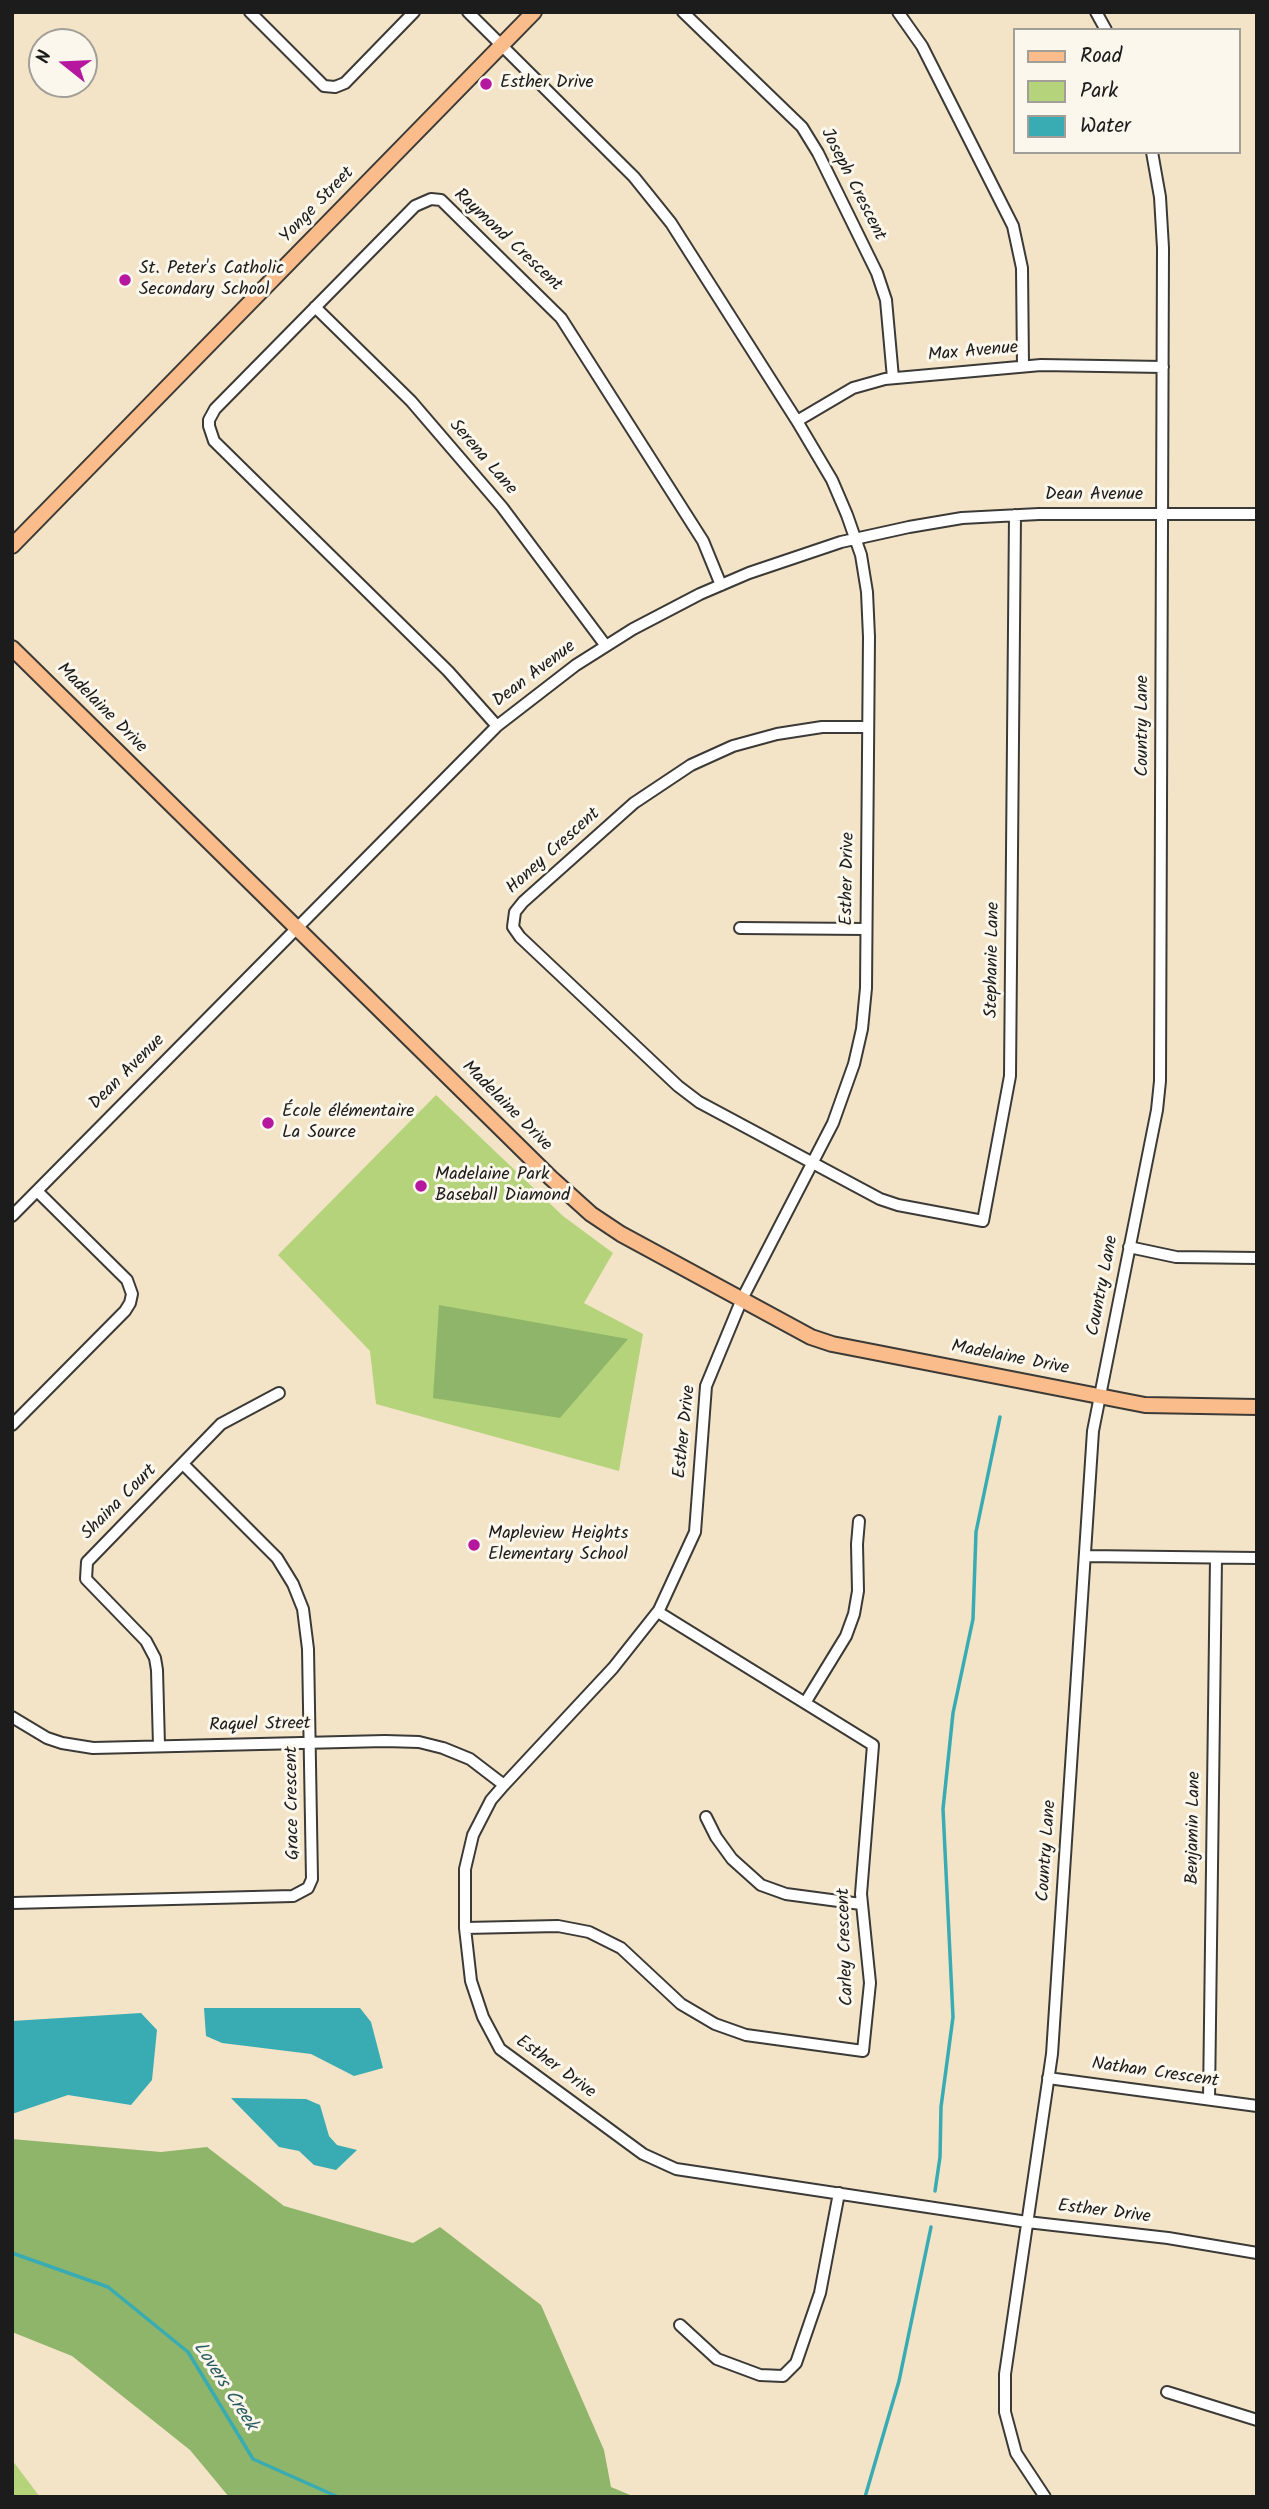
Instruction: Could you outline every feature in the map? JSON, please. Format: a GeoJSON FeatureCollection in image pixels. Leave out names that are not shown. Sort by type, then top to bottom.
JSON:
{"type":"FeatureCollection","features":[{"type":"Feature","properties":{"kind":"main road","name":"Yonge Street"},"geometry":{"type":"LineString","coordinates":[[12,546],[534,12]]}},
{"type":"Feature","properties":{"kind":"main road","name":"Madelaine Drive"},"geometry":{"type":"LineString","coordinates":[[12,648],[551,1178],[591,1214],[621,1234],[829,1343],[1145,1405],[1257,1407]]}},
{"type":"Feature","properties":{"kind":"street"},"geometry":{"type":"LineString","coordinates":[[252,13],[324,86],[335,87],[345,83],[414,12]]}},
{"type":"Feature","properties":{"kind":"street","name":"Esther Drive"},"geometry":{"type":"LineString","coordinates":[[468,12],[651,196],[671,223],[832,480],[855,538],[864,570],[869,617],[865,998],[857,1053],[837,1115],[742,1299],[706,1386],[695,1532],[658,1612],[613,1668],[503,1785],[482,1816],[467,1853],[464,1879],[465,1928],[471,1981],[483,2017],[500,2049],[643,2154],[676,2169],[1027,2222],[1168,2238],[1257,2253]]}},
{"type":"Feature","properties":{"kind":"street","name":"Joseph Crescent"},"geometry":{"type":"LineString","coordinates":[[683,12],[802,127],[818,153],[877,273],[886,300],[893,378]]}},
{"type":"Feature","properties":{"kind":"street"},"geometry":{"type":"LineString","coordinates":[[898,12],[922,46],[1013,226],[1022,268],[1023,366]]}},
{"type":"Feature","properties":{"kind":"street"},"geometry":{"type":"LineString","coordinates":[[1096,12],[1104,28]]}},
{"type":"Feature","properties":{"kind":"street","name":"Country Lane"},"geometry":{"type":"LineString","coordinates":[[1045,2497],[1016,2453],[1005,2412],[1005,2374],[1052,2054],[1092,1443],[1099,1396],[1157,1110],[1160,1081],[1162,222],[1152,154]]}},
{"type":"Feature","properties":{"kind":"street","name":"Raymond Crescent"},"geometry":{"type":"LineString","coordinates":[[497,726],[448,671],[211,436],[209,420],[215,409],[415,206],[431,199],[441,200],[561,318],[703,541],[721,584]]}},
{"type":"Feature","properties":{"kind":"street","name":"Serena Lane"},"geometry":{"type":"LineString","coordinates":[[316,307],[411,401],[494,498],[606,646]]}},
{"type":"Feature","properties":{"kind":"street","name":"Max Avenue"},"geometry":{"type":"LineString","coordinates":[[797,421],[857,386],[893,378],[1023,366],[1163,367]]}},
{"type":"Feature","properties":{"kind":"street","name":"Dean Avenue"},"geometry":{"type":"LineString","coordinates":[[12,1216],[497,726],[561,676],[606,646],[721,584],[855,538],[949,520],[1016,515],[1257,514]]}},
{"type":"Feature","properties":{"kind":"street","name":"Stephanie Lane"},"geometry":{"type":"LineString","coordinates":[[813,1163],[883,1200],[983,1221],[1010,1073],[1016,515]]}},
{"type":"Feature","properties":{"kind":"street","name":"Honey Crescent"},"geometry":{"type":"LineString","coordinates":[[813,1163],[686,1093],[520,937],[514,930],[513,920],[515,912],[523,902],[628,808],[662,782],[691,765],[733,746],[777,734],[822,727],[868,727]]}},
{"type":"Feature","properties":{"kind":"street"},"geometry":{"type":"LineString","coordinates":[[740,928],[866,929]]}},
{"type":"Feature","properties":{"kind":"street"},"geometry":{"type":"LineString","coordinates":[[12,1425],[125,1311],[132,1294],[127,1280],[37,1191]]}},
{"type":"Feature","properties":{"kind":"street"},"geometry":{"type":"LineString","coordinates":[[1129,1247],[1176,1257],[1257,1258]]}},
{"type":"Feature","properties":{"kind":"street","name":"Shaina Court"},"geometry":{"type":"LineString","coordinates":[[159,1746],[157,1670],[151,1648],[91,1586],[86,1579],[87,1562],[221,1423],[279,1393]]}},
{"type":"Feature","properties":{"kind":"street","name":"Grace Crescent"},"geometry":{"type":"LineString","coordinates":[[12,1903],[293,1896],[308,1888],[312,1879],[307,1634],[303,1609],[286,1571],[266,1545],[183,1464]]}},
{"type":"Feature","properties":{"kind":"street"},"geometry":{"type":"LineString","coordinates":[[805,1703],[846,1636],[854,1614],[858,1591],[859,1521]]}},
{"type":"Feature","properties":{"kind":"street"},"geometry":{"type":"LineString","coordinates":[[1085,1556],[1257,1558]]}},
{"type":"Feature","properties":{"kind":"street","name":"Benjamin Lane"},"geometry":{"type":"LineString","coordinates":[[1209,2099],[1216,1558]]}},
{"type":"Feature","properties":{"kind":"street","name":"Carley Crescent"},"geometry":{"type":"LineString","coordinates":[[465,1928],[558,1926],[589,1932],[621,1948],[685,2007],[715,2025],[746,2035],[863,2051],[870,1983],[861,1904],[873,1745],[658,1612]]}},
{"type":"Feature","properties":{"kind":"street","name":"Raquel Street"},"geometry":{"type":"LineString","coordinates":[[12,1717],[47,1738],[81,1747],[403,1741],[431,1745],[470,1759],[503,1785]]}},
{"type":"Feature","properties":{"kind":"street"},"geometry":{"type":"LineString","coordinates":[[706,1817],[732,1859],[761,1885],[786,1894],[861,1904]]}},
{"type":"Feature","properties":{"kind":"street","name":"Nathan Crescent"},"geometry":{"type":"LineString","coordinates":[[1048,2078],[1257,2106]]}},
{"type":"Feature","properties":{"kind":"street"},"geometry":{"type":"LineString","coordinates":[[680,2325],[717,2359],[761,2375],[783,2376],[796,2363],[820,2293],[839,2193]]}},
{"type":"Feature","properties":{"kind":"street"},"geometry":{"type":"LineString","coordinates":[[1167,2392],[1257,2420]]}},
{"type":"Feature","properties":{"kind":"green space"},"geometry":{"type":"Polygon","coordinates":[[[436,1095],[563,1216],[613,1253],[584,1303],[643,1334],[619,1471],[376,1404],[370,1351],[278,1255],[436,1095]]]}},
{"type":"Feature","properties":{"kind":"green space"},"geometry":{"type":"Polygon","coordinates":[[[439,1305],[628,1339],[560,1418],[433,1398],[439,1305]]]}},
{"type":"Feature","properties":{"kind":"green space"},"geometry":{"type":"Polygon","coordinates":[[[12,2139],[161,2152],[207,2147],[284,2206],[413,2243],[440,2227],[541,2305],[604,2450],[611,2487],[635,2497],[229,2497],[190,2450],[72,2356],[12,2332],[12,2139]]]}},
{"type":"Feature","properties":{"kind":"green space"},"geometry":{"type":"Polygon","coordinates":[[[12,2460],[40,2497],[12,2497],[12,2460]]]}},
{"type":"Feature","properties":{"kind":"water"},"geometry":{"type":"Polygon","coordinates":[[[204,2008],[360,2008],[371,2022],[383,2068],[354,2076],[311,2054],[222,2043],[206,2036],[204,2008]]]}},
{"type":"Feature","properties":{"kind":"water"},"geometry":{"type":"Polygon","coordinates":[[[141,2013],[157,2030],[152,2080],[131,2105],[68,2095],[12,2114],[12,2021],[141,2013]]]}},
{"type":"Feature","properties":{"kind":"water"},"geometry":{"type":"Polygon","coordinates":[[[231,2098],[306,2099],[320,2105],[329,2136],[337,2145],[357,2150],[336,2170],[314,2165],[299,2151],[279,2147],[231,2098]]]}},
{"type":"Feature","properties":{"kind":"waterway"},"geometry":{"type":"LineString","coordinates":[[935,2191],[940,2157],[941,2107],[953,2017],[943,1809],[953,1713],[973,1619],[976,1532],[1000,1417]]}},
{"type":"Feature","properties":{"kind":"waterway"},"geometry":{"type":"LineString","coordinates":[[865,2497],[899,2381],[931,2227]]}},
{"type":"Feature","properties":{"kind":"waterway","name":"Lovers Creek"},"geometry":{"type":"LineString","coordinates":[[12,2253],[108,2287],[188,2352],[253,2459],[338,2497]]}},
{"type":"Feature","properties":{"kind":"place","name":"Esther Drive"},"geometry":{"type":"Point","coordinates":[486,84]}},
{"type":"Feature","properties":{"kind":"place","name":"St. Peter's Catholic Secondary School"},"geometry":{"type":"Point","coordinates":[125,280]}},
{"type":"Feature","properties":{"kind":"place","name":"École élémentaire La Source"},"geometry":{"type":"Point","coordinates":[268,1123]}},
{"type":"Feature","properties":{"kind":"place","name":"Madelaine Park Baseball Diamond"},"geometry":{"type":"Point","coordinates":[421,1186]}},
{"type":"Feature","properties":{"kind":"place","name":"Mapleview Heights Elementary School"},"geometry":{"type":"Point","coordinates":[474,1545]}}]}
